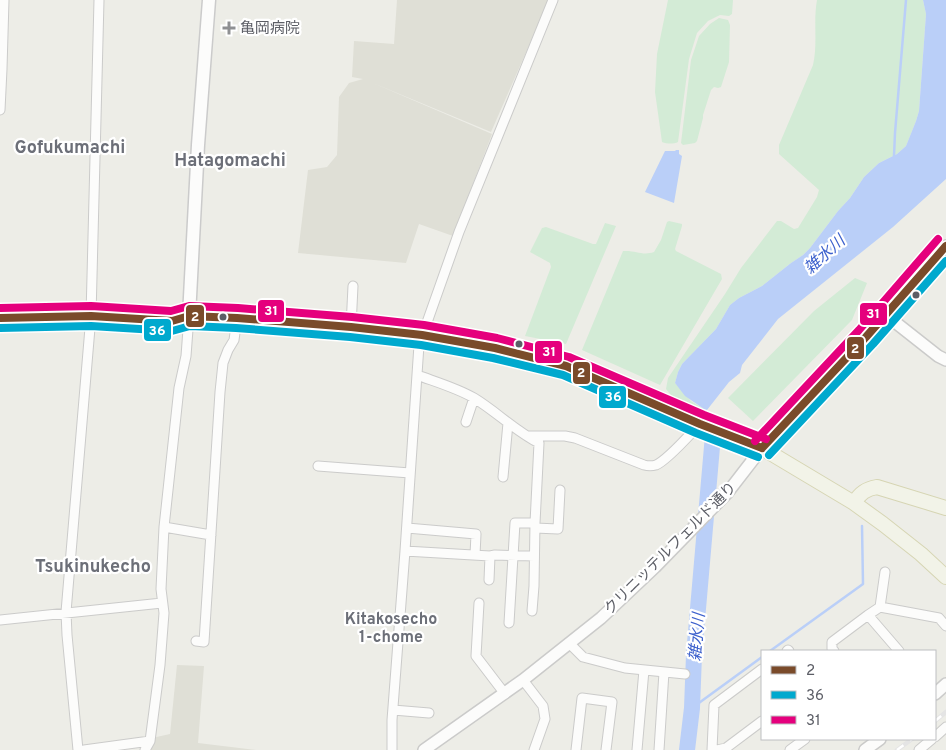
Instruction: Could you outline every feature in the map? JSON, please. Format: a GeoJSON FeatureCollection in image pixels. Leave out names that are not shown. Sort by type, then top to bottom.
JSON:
{"type":"FeatureCollection","features":[{"type":"Feature","properties":{"kind":"main road"},"geometry":{"type":"LineString","coordinates":[[189,316],[208,0]]}},
{"type":"Feature","properties":{"kind":"main road"},"geometry":{"type":"LineString","coordinates":[[0,318],[91,316],[172,321],[189,316],[352,327],[422,335],[495,348],[566,366],[700,424],[762,448],[854,503],[883,524],[946,577]]}},
{"type":"Feature","properties":{"kind":"main road"},"geometry":{"type":"LineString","coordinates":[[854,503],[864,491],[878,487],[946,508]]}},
{"type":"Feature","properties":{"kind":"street"},"geometry":{"type":"LineString","coordinates":[[0,110],[4,0]]}},
{"type":"Feature","properties":{"kind":"street"},"geometry":{"type":"LineString","coordinates":[[78,750],[66,612],[91,316],[99,0]]}},
{"type":"Feature","properties":{"kind":"street"},"geometry":{"type":"LineString","coordinates":[[392,750],[393,710],[419,345],[459,232],[553,0]]}},
{"type":"Feature","properties":{"kind":"street","name":"クリニッテルフェルド通り"},"geometry":{"type":"LineString","coordinates":[[424,750],[506,694],[601,618],[675,547],[728,492],[762,448],[886,316],[946,246]]}},
{"type":"Feature","properties":{"kind":"street"},"geometry":{"type":"LineString","coordinates":[[352,327],[353,286]]}},
{"type":"Feature","properties":{"kind":"street"},"geometry":{"type":"LineString","coordinates":[[145,750],[150,741],[160,665],[164,613],[161,589],[164,527],[179,388],[186,356],[189,316]]}},
{"type":"Feature","properties":{"kind":"street"},"geometry":{"type":"LineString","coordinates":[[886,316],[938,356],[946,360]]}},
{"type":"Feature","properties":{"kind":"street"},"geometry":{"type":"LineString","coordinates":[[196,641],[204,642],[220,392],[223,363],[234,340],[236,318]]}},
{"type":"Feature","properties":{"kind":"street"},"geometry":{"type":"LineString","coordinates":[[417,375],[447,385],[474,398],[525,436],[538,443],[532,611]]}},
{"type":"Feature","properties":{"kind":"street"},"geometry":{"type":"LineString","coordinates":[[466,422],[474,398]]}},
{"type":"Feature","properties":{"kind":"street"},"geometry":{"type":"LineString","coordinates":[[503,477],[508,422]]}},
{"type":"Feature","properties":{"kind":"street"},"geometry":{"type":"LineString","coordinates":[[525,436],[565,436],[575,438],[650,466],[658,464],[675,450],[700,424]]}},
{"type":"Feature","properties":{"kind":"street"},"geometry":{"type":"LineString","coordinates":[[318,466],[410,473]]}},
{"type":"Feature","properties":{"kind":"street"},"geometry":{"type":"LineString","coordinates":[[509,623],[515,523],[558,530],[560,490]]}},
{"type":"Feature","properties":{"kind":"street"},"geometry":{"type":"LineString","coordinates":[[164,527],[211,535]]}},
{"type":"Feature","properties":{"kind":"street"},"geometry":{"type":"LineString","coordinates":[[407,528],[476,534],[475,555]]}},
{"type":"Feature","properties":{"kind":"street"},"geometry":{"type":"LineString","coordinates":[[405,551],[490,556],[534,556]]}},
{"type":"Feature","properties":{"kind":"street"},"geometry":{"type":"LineString","coordinates":[[489,580],[490,556]]}},
{"type":"Feature","properties":{"kind":"street"},"geometry":{"type":"LineString","coordinates":[[880,607],[885,572]]}},
{"type":"Feature","properties":{"kind":"street"},"geometry":{"type":"LineString","coordinates":[[0,620],[162,603]]}},
{"type":"Feature","properties":{"kind":"street"},"geometry":{"type":"LineString","coordinates":[[479,603],[476,656],[506,694]]}},
{"type":"Feature","properties":{"kind":"street"},"geometry":{"type":"LineString","coordinates":[[833,650],[832,642],[880,607],[939,618],[946,626]]}},
{"type":"Feature","properties":{"kind":"street"},"geometry":{"type":"LineString","coordinates":[[868,615],[898,650]]}},
{"type":"Feature","properties":{"kind":"street"},"geometry":{"type":"LineString","coordinates":[[569,643],[583,657],[625,668],[686,674]]}},
{"type":"Feature","properties":{"kind":"street"},"geometry":{"type":"LineString","coordinates":[[637,750],[644,670]]}},
{"type":"Feature","properties":{"kind":"street"},"geometry":{"type":"LineString","coordinates":[[712,750],[714,705],[761,670]]}},
{"type":"Feature","properties":{"kind":"street"},"geometry":{"type":"LineString","coordinates":[[659,750],[664,672]]}},
{"type":"Feature","properties":{"kind":"street"},"geometry":{"type":"LineString","coordinates":[[524,680],[543,706],[545,719],[534,750]]}},
{"type":"Feature","properties":{"kind":"street"},"geometry":{"type":"LineString","coordinates":[[936,692],[946,684]]}},
{"type":"Feature","properties":{"kind":"street"},"geometry":{"type":"LineString","coordinates":[[576,750],[582,698],[612,702],[606,750]]}},
{"type":"Feature","properties":{"kind":"street"},"geometry":{"type":"LineString","coordinates":[[393,710],[429,714]]}},
{"type":"Feature","properties":{"kind":"street"},"geometry":{"type":"LineString","coordinates":[[717,750],[726,748],[761,721]]}},
{"type":"Feature","properties":{"kind":"street"},"geometry":{"type":"LineString","coordinates":[[936,736],[946,727]]}},
{"type":"Feature","properties":{"kind":"street"},"geometry":{"type":"LineString","coordinates":[[790,750],[804,740]]}},
{"type":"Feature","properties":{"kind":"street"},"geometry":{"type":"LineString","coordinates":[[919,750],[932,740]]}},
{"type":"Feature","properties":{"kind":"street"},"geometry":{"type":"LineString","coordinates":[[84,750],[150,741]]}},
{"type":"Feature","properties":{"kind":"shaded area"},"geometry":{"type":"Polygon","coordinates":[[[397,0],[549,0],[491,132],[373,83],[492,134],[453,236],[419,224],[406,263],[298,253],[308,170],[327,167],[337,155],[339,97],[349,83],[363,79],[352,77],[354,41],[394,44],[397,0]]]}},
{"type":"Feature","properties":{"kind":"shaded area"},"geometry":{"type":"Polygon","coordinates":[[[177,665],[204,666],[198,743],[256,750],[151,750],[152,738],[170,734],[177,665]]]}},
{"type":"Feature","properties":{"kind":"green space"},"geometry":{"type":"Polygon","coordinates":[[[668,0],[733,0],[732,14],[729,16],[720,15],[708,21],[697,33],[689,59],[678,142],[670,144],[662,142],[655,92],[657,54],[668,0]]]}},
{"type":"Feature","properties":{"kind":"green space"},"geometry":{"type":"Polygon","coordinates":[[[817,0],[923,0],[926,14],[919,111],[916,121],[906,146],[897,154],[879,163],[864,177],[850,198],[810,248],[762,286],[730,305],[716,329],[682,364],[675,383],[691,401],[704,409],[683,410],[666,389],[668,378],[741,268],[777,221],[781,221],[794,229],[798,228],[817,197],[819,190],[779,154],[779,145],[813,65],[817,0]]]}},
{"type":"Feature","properties":{"kind":"green space"},"geometry":{"type":"Polygon","coordinates":[[[719,18],[728,20],[730,25],[729,62],[721,87],[714,87],[711,90],[697,141],[683,145],[681,143],[691,60],[699,36],[710,24],[719,18]]]}},
{"type":"Feature","properties":{"kind":"green space"},"geometry":{"type":"Polygon","coordinates":[[[669,221],[682,224],[676,251],[721,274],[722,279],[660,385],[582,350],[623,251],[654,252],[669,221]]]}},
{"type":"Feature","properties":{"kind":"green space"},"geometry":{"type":"Polygon","coordinates":[[[605,223],[616,226],[566,344],[525,336],[551,267],[550,263],[530,252],[542,228],[546,227],[596,244],[605,223]]]}},
{"type":"Feature","properties":{"kind":"green space"},"geometry":{"type":"Polygon","coordinates":[[[855,278],[867,283],[852,320],[753,421],[728,398],[814,311],[855,278]]]}},
{"type":"Feature","properties":{"kind":"water"},"geometry":{"type":"Polygon","coordinates":[[[923,0],[946,0],[946,179],[893,227],[778,319],[742,365],[740,373],[729,382],[707,410],[704,409],[685,396],[675,383],[682,364],[716,329],[730,305],[762,286],[803,255],[850,198],[864,177],[879,163],[897,154],[906,146],[919,111],[926,14],[923,0]]]}},
{"type":"Feature","properties":{"kind":"water"},"geometry":{"type":"Polygon","coordinates":[[[679,150],[679,154],[682,156],[674,203],[645,192],[665,151],[679,150]]]}},
{"type":"Feature","properties":{"kind":"waterway"},"geometry":{"type":"LineString","coordinates":[[894,156],[906,0]]}},
{"type":"Feature","properties":{"kind":"waterway","name":"雑水川"},"geometry":{"type":"LineString","coordinates":[[687,750],[692,708],[694,655],[713,435]]}},
{"type":"Feature","properties":{"kind":"waterway"},"geometry":{"type":"LineString","coordinates":[[771,650],[863,584],[862,526]]}},
{"type":"Feature","properties":{"kind":"waterway"},"geometry":{"type":"LineString","coordinates":[[692,708],[761,658]]}},
{"type":"Feature","properties":{"kind":"railway"},"geometry":{"type":"LineString","coordinates":[[936,720],[946,712]]}},
{"type":"Feature","properties":{"kind":"railway"},"geometry":{"type":"LineString","coordinates":[[897,750],[911,740]]}},
{"type":"Feature","properties":{"kind":"transit line","name":"31"},"geometry":{"type":"LineString","coordinates":[[755,441],[859,330],[938,239]]}},
{"type":"Feature","properties":{"kind":"transit line","name":"2"},"geometry":{"type":"LineString","coordinates":[[762,448],[866,337],[946,246]]}},
{"type":"Feature","properties":{"kind":"transit line","name":"36"},"geometry":{"type":"LineString","coordinates":[[769,455],[873,344],[946,261]]}},
{"type":"Feature","properties":{"kind":"transit line","name":"31"},"geometry":{"type":"LineString","coordinates":[[0,308],[91,306],[171,311],[189,306],[352,317],[424,325],[497,338],[569,357],[704,415],[766,439]]}},
{"type":"Feature","properties":{"kind":"transit line","name":"2"},"geometry":{"type":"LineString","coordinates":[[0,318],[91,316],[172,321],[189,316],[351,327],[422,335],[495,348],[566,366],[700,424],[762,448]]}},
{"type":"Feature","properties":{"kind":"transit line","name":"36"},"geometry":{"type":"LineString","coordinates":[[0,328],[91,326],[172,331],[190,326],[350,337],[421,345],[493,358],[563,375],[696,433],[758,457]]}},
{"type":"Feature","properties":{"kind":"place","name":"亀岡病院"},"geometry":{"type":"Point","coordinates":[229,28]}},
{"type":"Feature","properties":{"kind":"district","name":"Gofukumachi"},"geometry":{"type":"Point","coordinates":[70,147]}},
{"type":"Feature","properties":{"kind":"district","name":"Hatagomachi"},"geometry":{"type":"Point","coordinates":[230,160]}},
{"type":"Feature","properties":{"kind":"district","name":"Tsukinukecho"},"geometry":{"type":"Point","coordinates":[93,566]}},
{"type":"Feature","properties":{"kind":"district","name":"Kitakosecho 1-chome"},"geometry":{"type":"Point","coordinates":[391,627]}}]}
